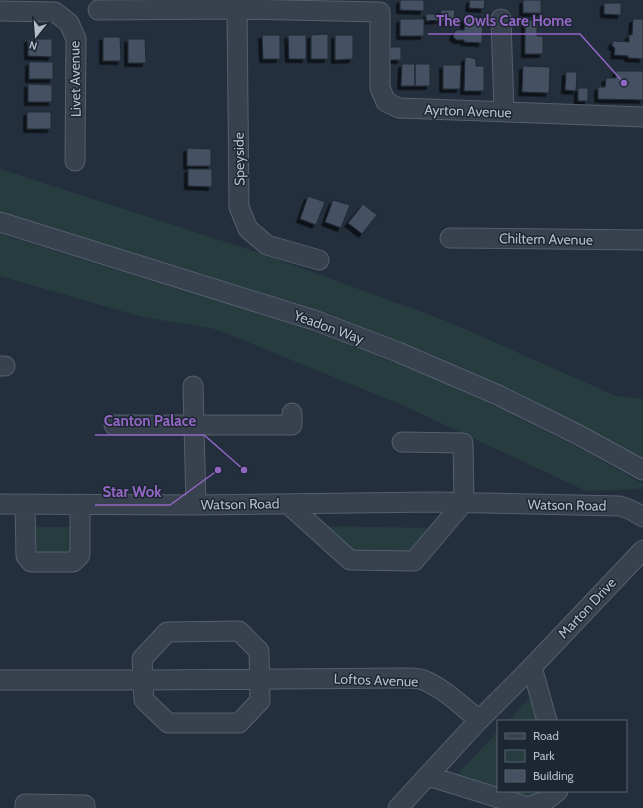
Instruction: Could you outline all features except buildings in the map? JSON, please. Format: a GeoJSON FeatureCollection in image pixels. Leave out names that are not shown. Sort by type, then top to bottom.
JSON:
{"type":"FeatureCollection","features":[{"type":"Feature","properties":{"kind":"street","name":"Ayrton Avenue"},"geometry":{"type":"LineString","coordinates":[[98,10],[380,6],[380,88],[386,102],[399,108],[643,117]]}},
{"type":"Feature","properties":{"kind":"street","name":"Speyside"},"geometry":{"type":"LineString","coordinates":[[237,9],[239,207],[248,229],[267,245],[319,260]]}},
{"type":"Feature","properties":{"kind":"street","name":"Livet Avenue"},"geometry":{"type":"LineString","coordinates":[[0,11],[55,12],[69,23],[76,39],[75,161]]}},
{"type":"Feature","properties":{"kind":"street"},"geometry":{"type":"LineString","coordinates":[[502,19],[504,112]]}},
{"type":"Feature","properties":{"kind":"street","name":"Yeadon Way"},"geometry":{"type":"LineString","coordinates":[[0,222],[314,320],[398,352],[498,395],[577,434],[643,470]]}},
{"type":"Feature","properties":{"kind":"street","name":"Chiltern Avenue"},"geometry":{"type":"LineString","coordinates":[[450,238],[643,240]]}},
{"type":"Feature","properties":{"kind":"street"},"geometry":{"type":"LineString","coordinates":[[193,386],[196,505]]}},
{"type":"Feature","properties":{"kind":"street"},"geometry":{"type":"LineString","coordinates":[[114,425],[292,425],[292,413]]}},
{"type":"Feature","properties":{"kind":"street"},"geometry":{"type":"LineString","coordinates":[[402,442],[464,443],[464,502]]}},
{"type":"Feature","properties":{"kind":"street","name":"Watson Road"},"geometry":{"type":"LineString","coordinates":[[288,504],[350,560],[414,560],[464,502]]}},
{"type":"Feature","properties":{"kind":"street","name":"Watson Road"},"geometry":{"type":"LineString","coordinates":[[0,504],[196,505],[464,502],[620,506],[643,517]]}},
{"type":"Feature","properties":{"kind":"street"},"geometry":{"type":"LineString","coordinates":[[25,504],[26,556],[31,562],[73,562],[80,555],[80,504]]}},
{"type":"Feature","properties":{"kind":"street","name":"Marton Drive"},"geometry":{"type":"LineString","coordinates":[[398,808],[479,720],[532,667],[643,550]]}},
{"type":"Feature","properties":{"kind":"street"},"geometry":{"type":"LineString","coordinates":[[239,631],[259,651],[260,679],[260,701],[239,723],[168,723],[144,700],[142,659],[167,632],[239,631]]}},
{"type":"Feature","properties":{"kind":"street"},"geometry":{"type":"LineString","coordinates":[[532,667],[547,720]]}},
{"type":"Feature","properties":{"kind":"street","name":"Loftos Avenue"},"geometry":{"type":"LineString","coordinates":[[0,680],[419,679],[430,683],[442,691],[479,720]]}},
{"type":"Feature","properties":{"kind":"street"},"geometry":{"type":"LineString","coordinates":[[428,776],[528,807],[545,801],[557,792]]}},
{"type":"Feature","properties":{"kind":"street"},"geometry":{"type":"LineString","coordinates":[[25,808],[25,804],[85,805],[85,808]]}},
{"type":"Feature","properties":{"kind":"green space"},"geometry":{"type":"Polygon","coordinates":[[[0,169],[263,254],[449,322],[616,396],[643,399],[643,461],[512,390],[429,353],[301,305],[0,212],[0,169]]]}},
{"type":"Feature","properties":{"kind":"green space"},"geometry":{"type":"Polygon","coordinates":[[[0,234],[305,328],[410,368],[502,409],[585,451],[643,484],[643,489],[586,491],[400,404],[215,329],[142,317],[0,276],[0,234]]]}},
{"type":"Feature","properties":{"kind":"green space"},"geometry":{"type":"Polygon","coordinates":[[[312,526],[439,528],[414,561],[352,560],[312,526]]]}},
{"type":"Feature","properties":{"kind":"green space"},"geometry":{"type":"Polygon","coordinates":[[[26,527],[80,527],[80,555],[31,562],[26,527]]]}},
{"type":"Feature","properties":{"kind":"green space"},"geometry":{"type":"Polygon","coordinates":[[[536,692],[538,720],[509,720],[536,692]]]}},
{"type":"Feature","properties":{"kind":"green space"},"geometry":{"type":"Polygon","coordinates":[[[497,732],[497,792],[557,792],[545,801],[528,807],[452,780],[497,732]]]}},
{"type":"Feature","properties":{"kind":"place","name":"The Owls Care Home"},"geometry":{"type":"Point","coordinates":[624,83]}},
{"type":"Feature","properties":{"kind":"place","name":"Star Wok"},"geometry":{"type":"Point","coordinates":[218,470]}},
{"type":"Feature","properties":{"kind":"place","name":"Canton Palace"},"geometry":{"type":"Point","coordinates":[244,470]}}]}
